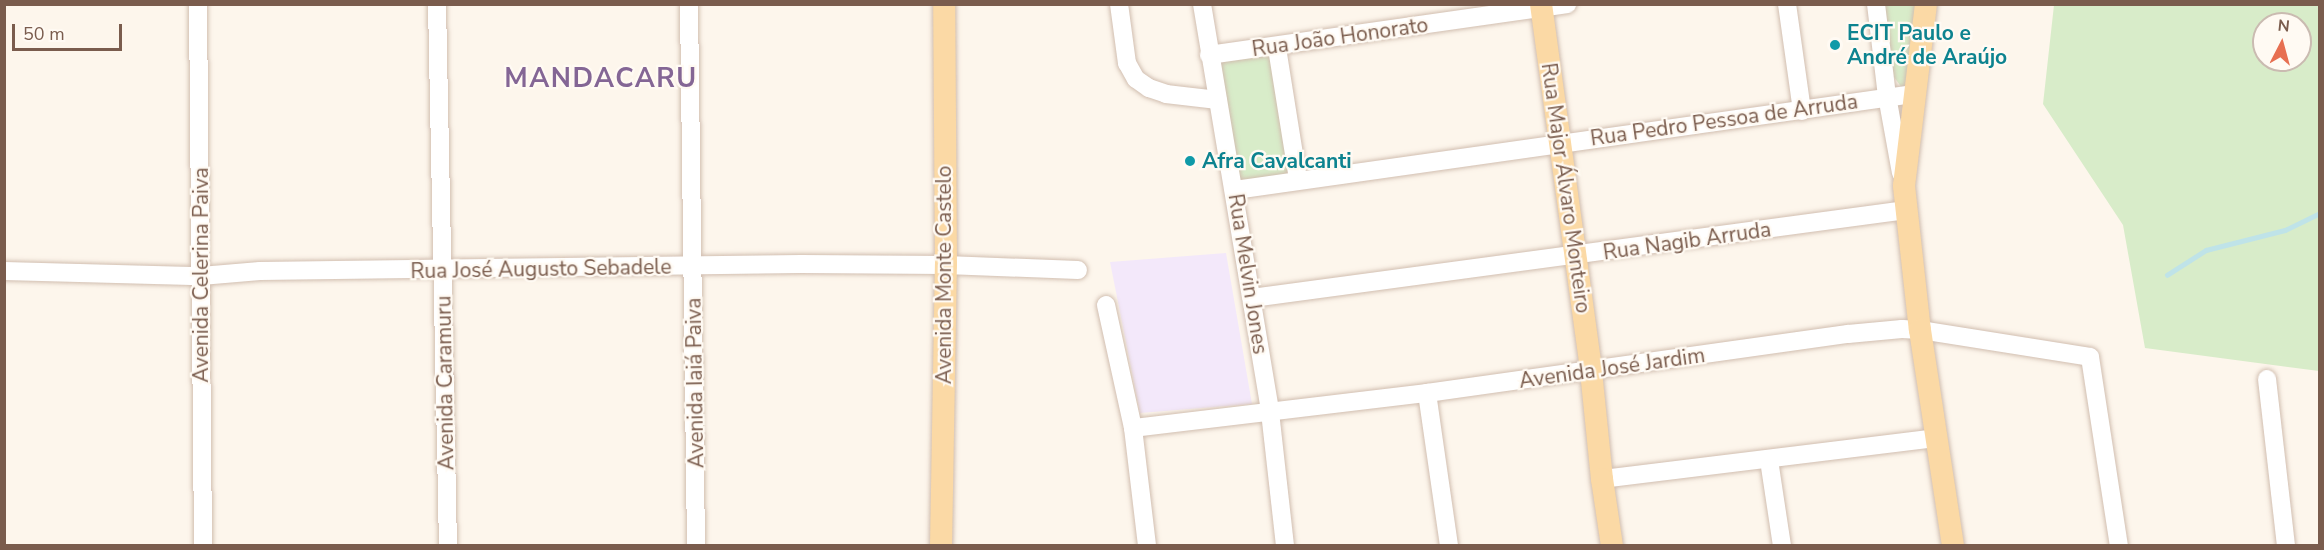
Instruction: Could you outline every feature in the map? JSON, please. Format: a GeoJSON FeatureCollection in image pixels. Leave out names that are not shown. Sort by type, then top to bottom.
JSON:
{"type":"FeatureCollection","features":[{"type":"Feature","properties":{"kind":"main road","name":"Avenida Monte Castelo"},"geometry":{"type":"LineString","coordinates":[[941,546],[946,265],[944,4]]}},
{"type":"Feature","properties":{"kind":"main road"},"geometry":{"type":"LineString","coordinates":[[1926,4],[1904,186],[1920,330],[1953,546]]}},
{"type":"Feature","properties":{"kind":"main road","name":"Rua Major Álvaro Monteiro"},"geometry":{"type":"LineString","coordinates":[[1541,6],[1576,256],[1612,546]]}},
{"type":"Feature","properties":{"kind":"street","name":"Avenida Celerina Paiva"},"geometry":{"type":"LineString","coordinates":[[198,4],[203,546]]}},
{"type":"Feature","properties":{"kind":"street","name":"Avenida Caramuru"},"geometry":{"type":"LineString","coordinates":[[437,4],[448,546]]}},
{"type":"Feature","properties":{"kind":"street","name":"Avenida Iaiá Paiva"},"geometry":{"type":"LineString","coordinates":[[688,4],[694,267],[696,546]]}},
{"type":"Feature","properties":{"kind":"street"},"geometry":{"type":"LineString","coordinates":[[1119,4],[1127,63],[1136,79],[1149,88],[1166,94],[1218,100]]}},
{"type":"Feature","properties":{"kind":"street","name":"Rua Melvin Jones"},"geometry":{"type":"LineString","coordinates":[[1202,4],[1209,55],[1235,190],[1270,412],[1285,546]]}},
{"type":"Feature","properties":{"kind":"street","name":"Rua João Honorato"},"geometry":{"type":"LineString","coordinates":[[1209,55],[1277,48],[1541,6],[1567,4]]}},
{"type":"Feature","properties":{"kind":"street"},"geometry":{"type":"LineString","coordinates":[[1787,4],[1802,111]]}},
{"type":"Feature","properties":{"kind":"street"},"geometry":{"type":"LineString","coordinates":[[1876,4],[1887,96],[1904,186]]}},
{"type":"Feature","properties":{"kind":"street"},"geometry":{"type":"LineString","coordinates":[[1277,48],[1298,179]]}},
{"type":"Feature","properties":{"kind":"street","name":"Rua Pedro Pessoa de Arruda"},"geometry":{"type":"LineString","coordinates":[[1235,190],[1298,179],[1914,94]]}},
{"type":"Feature","properties":{"kind":"street","name":"Rua Nagib Arruda"},"geometry":{"type":"LineString","coordinates":[[1252,298],[1906,210]]}},
{"type":"Feature","properties":{"kind":"street","name":"Rua José Augusto Sebadele"},"geometry":{"type":"LineString","coordinates":[[4,270],[201,276],[260,271],[801,264],[946,265],[1078,270]]}},
{"type":"Feature","properties":{"kind":"street"},"geometry":{"type":"LineString","coordinates":[[1106,305],[1133,428],[1147,546]]}},
{"type":"Feature","properties":{"kind":"street","name":"Avenida José Jardim"},"geometry":{"type":"LineString","coordinates":[[1133,428],[1427,393],[1848,334],[1902,329],[1920,330],[2090,357],[2119,546]]}},
{"type":"Feature","properties":{"kind":"street"},"geometry":{"type":"LineString","coordinates":[[2267,379],[2286,546]]}},
{"type":"Feature","properties":{"kind":"street"},"geometry":{"type":"LineString","coordinates":[[1427,393],[1449,546]]}},
{"type":"Feature","properties":{"kind":"street"},"geometry":{"type":"LineString","coordinates":[[1602,479],[1936,438]]}},
{"type":"Feature","properties":{"kind":"street"},"geometry":{"type":"LineString","coordinates":[[1769,460],[1782,546]]}},
{"type":"Feature","properties":{"kind":"shaded area"},"geometry":{"type":"Polygon","coordinates":[[[1226,253],[1252,404],[1140,413],[1110,262],[1226,253]]]}},
{"type":"Feature","properties":{"kind":"green space"},"geometry":{"type":"Polygon","coordinates":[[[1884,5],[1922,5],[1912,86],[1902,88],[1894,77],[1884,5]]]}},
{"type":"Feature","properties":{"kind":"green space"},"geometry":{"type":"Polygon","coordinates":[[[2054,5],[2319,5],[2319,371],[2145,348],[2123,225],[2043,104],[2054,5]]]}},
{"type":"Feature","properties":{"kind":"green space"},"geometry":{"type":"Polygon","coordinates":[[[1277,48],[1298,179],[1231,190],[1210,59],[1277,48]]]}},
{"type":"Feature","properties":{"kind":"waterway"},"geometry":{"type":"LineString","coordinates":[[2167,275],[2206,250],[2285,230],[2320,213]]}},
{"type":"Feature","properties":{"kind":"place","name":"ECIT Paulo e André de Araújo"},"geometry":{"type":"Point","coordinates":[1835,45]}},
{"type":"Feature","properties":{"kind":"place","name":"Afra Cavalcanti"},"geometry":{"type":"Point","coordinates":[1190,161]}},
{"type":"Feature","properties":{"kind":"district","name":"MANDACARU"},"geometry":{"type":"Point","coordinates":[601,79]}}]}
